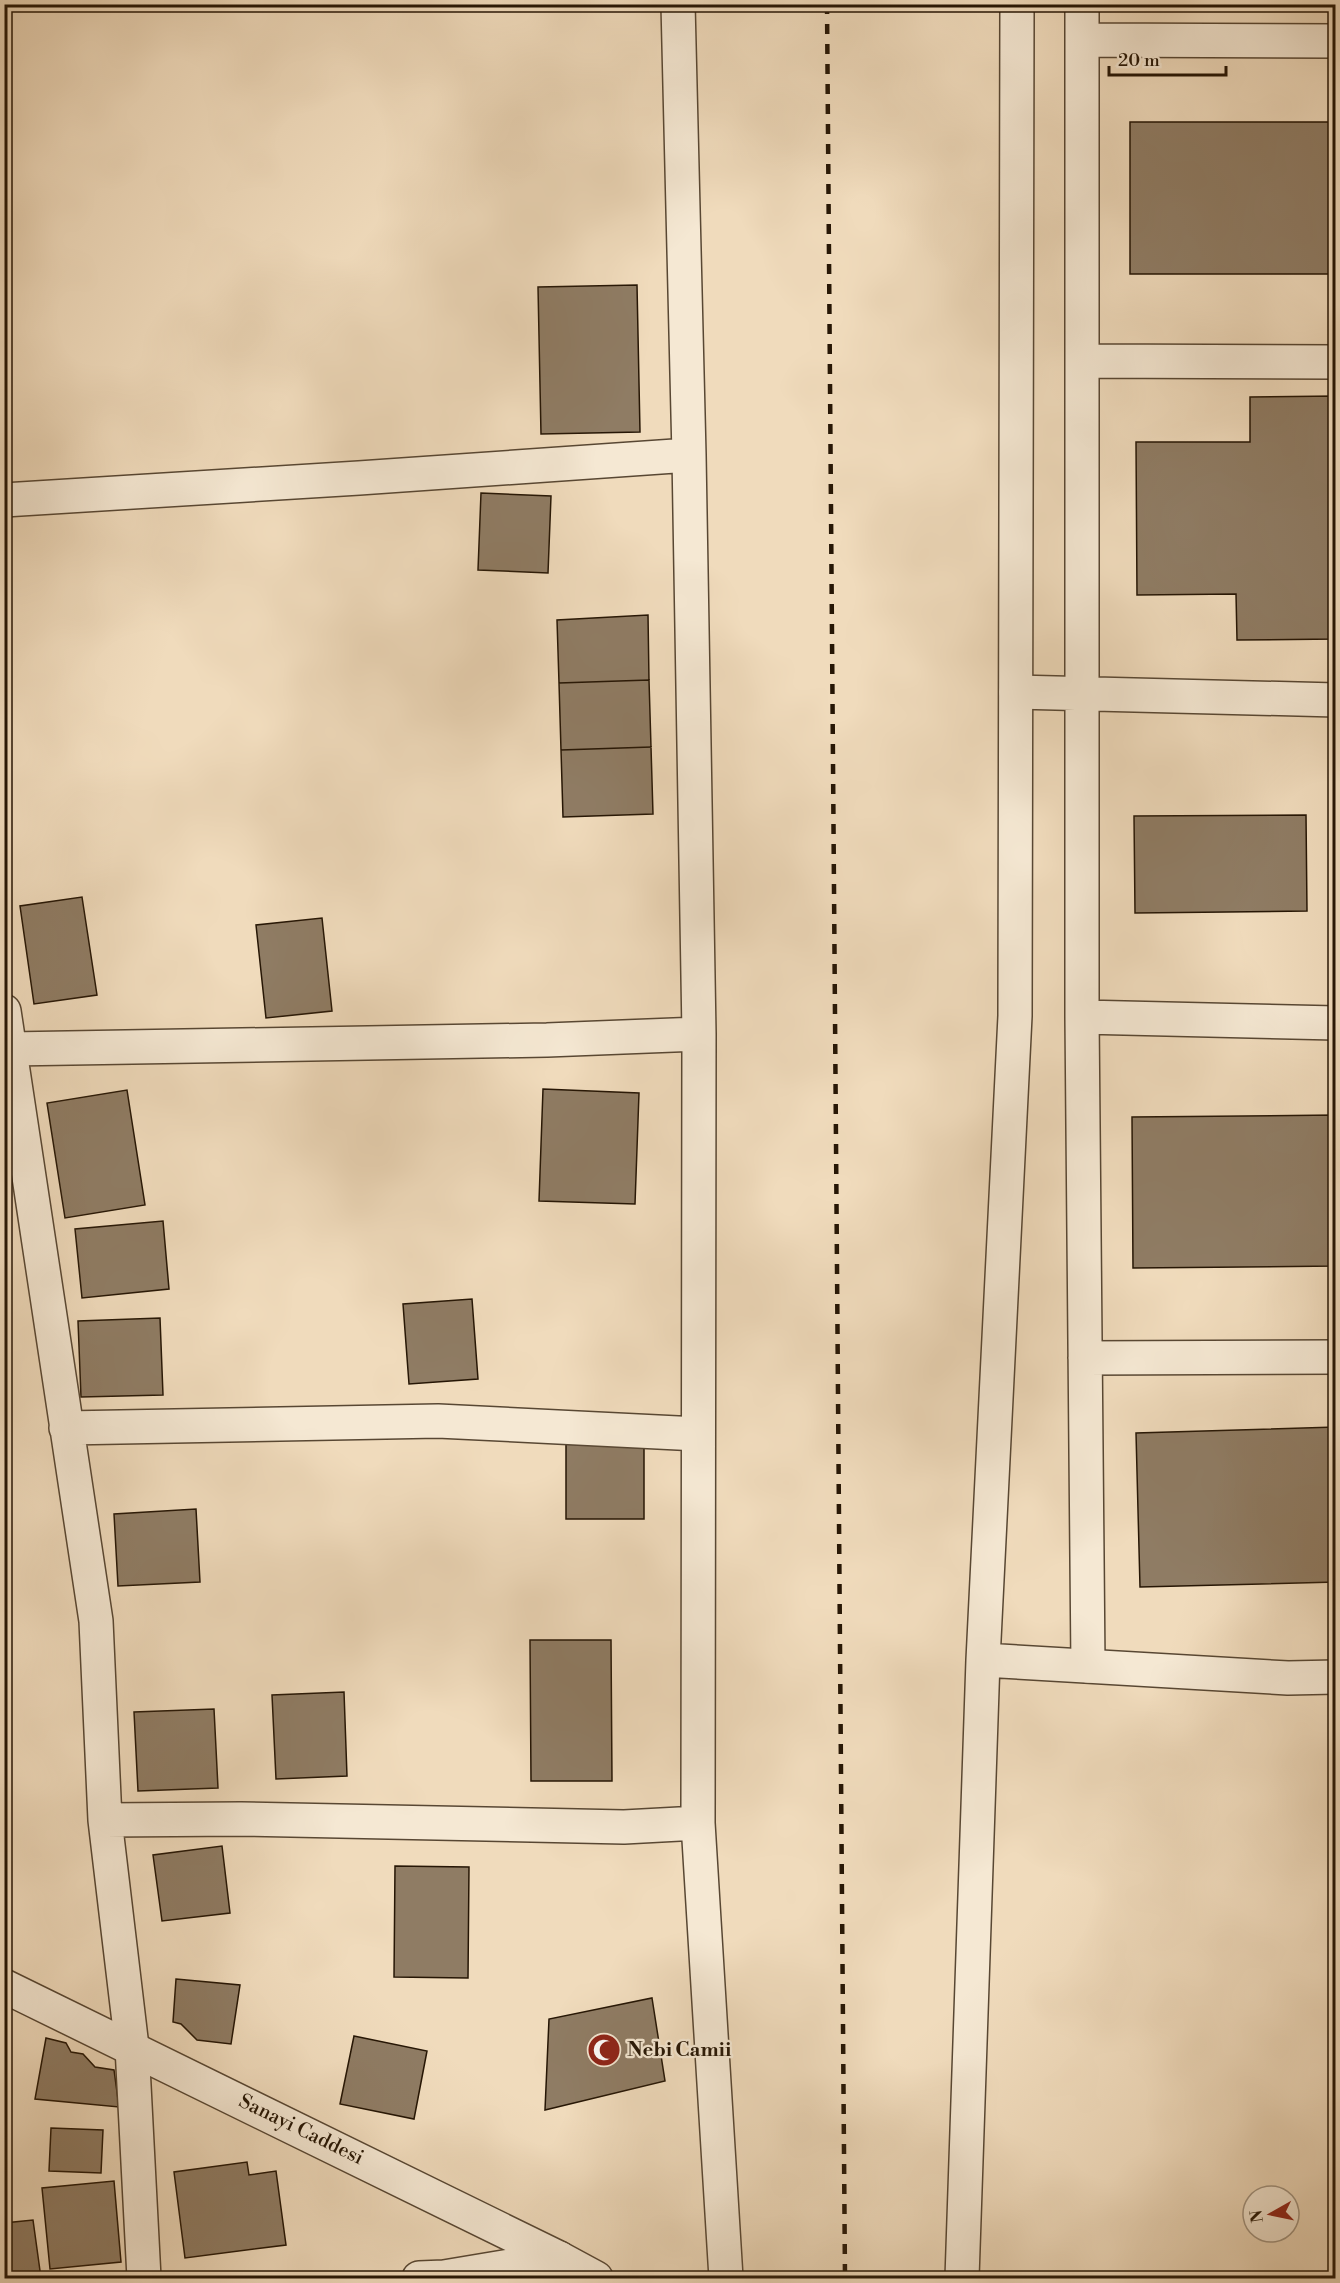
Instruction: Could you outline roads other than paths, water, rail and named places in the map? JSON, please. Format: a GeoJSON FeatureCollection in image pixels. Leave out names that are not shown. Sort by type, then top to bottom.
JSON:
{"type":"FeatureCollection","features":[{"type":"Feature","properties":{"kind":"street"},"geometry":{"type":"LineString","coordinates":[[678,4],[689,455],[699,1034],[698,1823],[726,2278]]}},
{"type":"Feature","properties":{"kind":"street"},"geometry":{"type":"LineString","coordinates":[[962,2278],[983,1660],[1015,1016],[1017,4]]}},
{"type":"Feature","properties":{"kind":"street"},"geometry":{"type":"LineString","coordinates":[[1082,4],[1082,1017],[1088,1666]]}},
{"type":"Feature","properties":{"kind":"street"},"geometry":{"type":"LineString","coordinates":[[1082,40],[1335,41]]}},
{"type":"Feature","properties":{"kind":"street"},"geometry":{"type":"LineString","coordinates":[[1083,361],[1335,362]]}},
{"type":"Feature","properties":{"kind":"street"},"geometry":{"type":"LineString","coordinates":[[4,500],[689,455]]}},
{"type":"Feature","properties":{"kind":"street"},"geometry":{"type":"LineString","coordinates":[[1016,692],[1335,700]]}},
{"type":"Feature","properties":{"kind":"street"},"geometry":{"type":"LineString","coordinates":[[4,1011],[96,1621],[105,1820],[132,2047],[144,2278]]}},
{"type":"Feature","properties":{"kind":"street"},"geometry":{"type":"LineString","coordinates":[[1082,1017],[1335,1023]]}},
{"type":"Feature","properties":{"kind":"street"},"geometry":{"type":"LineString","coordinates":[[10,1049],[547,1040],[699,1034]]}},
{"type":"Feature","properties":{"kind":"street"},"geometry":{"type":"LineString","coordinates":[[1085,1358],[1335,1358]]}},
{"type":"Feature","properties":{"kind":"street"},"geometry":{"type":"LineString","coordinates":[[66,1428],[438,1421],[698,1434]]}},
{"type":"Feature","properties":{"kind":"street"},"geometry":{"type":"LineString","coordinates":[[983,1660],[1288,1678],[1335,1677]]}},
{"type":"Feature","properties":{"kind":"street"},"geometry":{"type":"LineString","coordinates":[[105,1820],[241,1819],[624,1827],[698,1823]]}},
{"type":"Feature","properties":{"kind":"street","name":"Sanayi Caddesi"},"geometry":{"type":"LineString","coordinates":[[4,1986],[132,2047],[596,2278]]}},
{"type":"Feature","properties":{"kind":"street"},"geometry":{"type":"LineString","coordinates":[[419,2278],[444,2277],[559,2258]]}},
{"type":"Feature","properties":{"kind":"railway"},"geometry":{"type":"LineString","coordinates":[[827,4],[845,2278]]}},
{"type":"Feature","properties":{"kind":"place","name":"Nebi Camii"},"geometry":{"type":"Point","coordinates":[604,2050]}}]}
